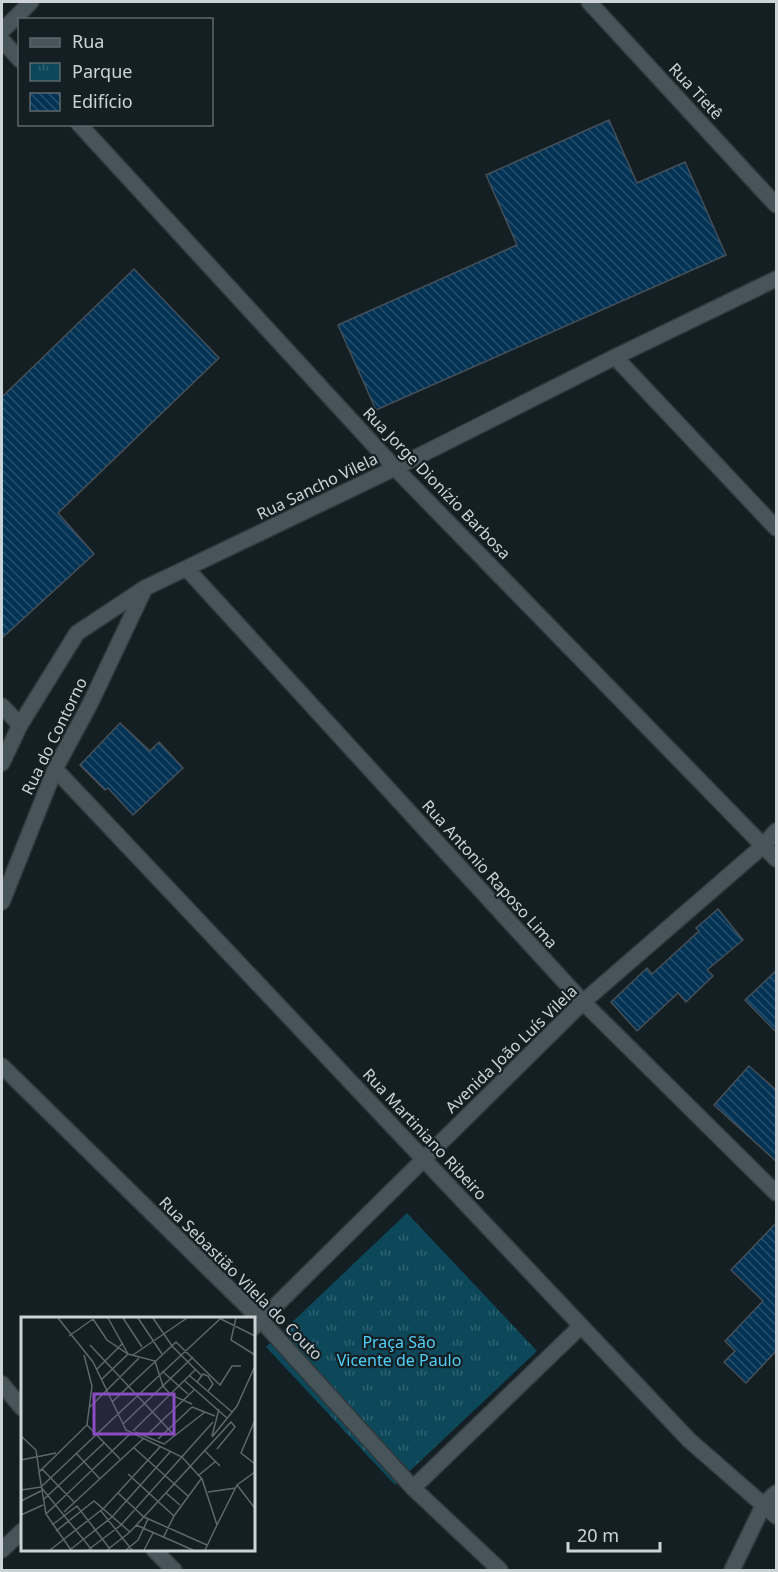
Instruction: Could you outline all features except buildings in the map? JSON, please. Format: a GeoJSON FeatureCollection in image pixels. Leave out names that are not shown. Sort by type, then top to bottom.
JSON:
{"type":"FeatureCollection","features":[{"type":"Feature","properties":{"kind":"street"},"geometry":{"type":"LineString","coordinates":[[2,30],[32,2]]}},
{"type":"Feature","properties":{"kind":"street","name":"Rua Tietê"},"geometry":{"type":"LineString","coordinates":[[589,2],[777,205]]}},
{"type":"Feature","properties":{"kind":"street"},"geometry":{"type":"LineString","coordinates":[[2,40],[18,58]]}},
{"type":"Feature","properties":{"kind":"street","name":"Rua Jorge Dionízio Barbosa"},"geometry":{"type":"LineString","coordinates":[[81,126],[395,468],[777,859]]}},
{"type":"Feature","properties":{"kind":"street","name":"Rua Sancho Vilela"},"geometry":{"type":"LineString","coordinates":[[2,763],[20,725],[76,633],[145,588],[395,468],[615,357],[777,279]]}},
{"type":"Feature","properties":{"kind":"street"},"geometry":{"type":"LineString","coordinates":[[615,357],[777,528]]}},
{"type":"Feature","properties":{"kind":"street","name":"Rua Antonio Raposo Lima"},"geometry":{"type":"LineString","coordinates":[[187,569],[583,1002],[777,1193]]}},
{"type":"Feature","properties":{"kind":"street","name":"Rua do Contorno"},"geometry":{"type":"LineString","coordinates":[[2,902],[55,769],[90,704],[145,588]]}},
{"type":"Feature","properties":{"kind":"street"},"geometry":{"type":"LineString","coordinates":[[2,706],[20,725]]}},
{"type":"Feature","properties":{"kind":"street","name":"Rua Martiniano Ribeiro"},"geometry":{"type":"LineString","coordinates":[[55,769],[688,1440],[777,1516]]}},
{"type":"Feature","properties":{"kind":"street","name":"Avenida João Luís Vilela"},"geometry":{"type":"LineString","coordinates":[[257,1323],[583,1002],[764,845],[777,831]]}},
{"type":"Feature","properties":{"kind":"street","name":"Rua Sebastião Vilela do Couto"},"geometry":{"type":"LineString","coordinates":[[2,1066],[251,1317]]}},
{"type":"Feature","properties":{"kind":"street","name":"Rua Sebastião Vilela do Couto"},"geometry":{"type":"LineString","coordinates":[[257,1323],[412,1488],[500,1570]]}},
{"type":"Feature","properties":{"kind":"street"},"geometry":{"type":"LineString","coordinates":[[412,1488],[580,1327]]}},
{"type":"Feature","properties":{"kind":"street"},"geometry":{"type":"LineString","coordinates":[[2,1384],[21,1407]]}},
{"type":"Feature","properties":{"kind":"street"},"geometry":{"type":"LineString","coordinates":[[732,1570],[764,1504],[777,1493]]}},
{"type":"Feature","properties":{"kind":"street"},"geometry":{"type":"LineString","coordinates":[[2,1550],[21,1532]]}},
{"type":"Feature","properties":{"kind":"street"},"geometry":{"type":"LineString","coordinates":[[154,1551],[174,1570]]}},
{"type":"Feature","properties":{"kind":"green space","name":"Praça São Vicente de Paulo"},"geometry":{"type":"Polygon","coordinates":[[[407,1213],[537,1351],[395,1485],[266,1347],[407,1213]]]}}]}
